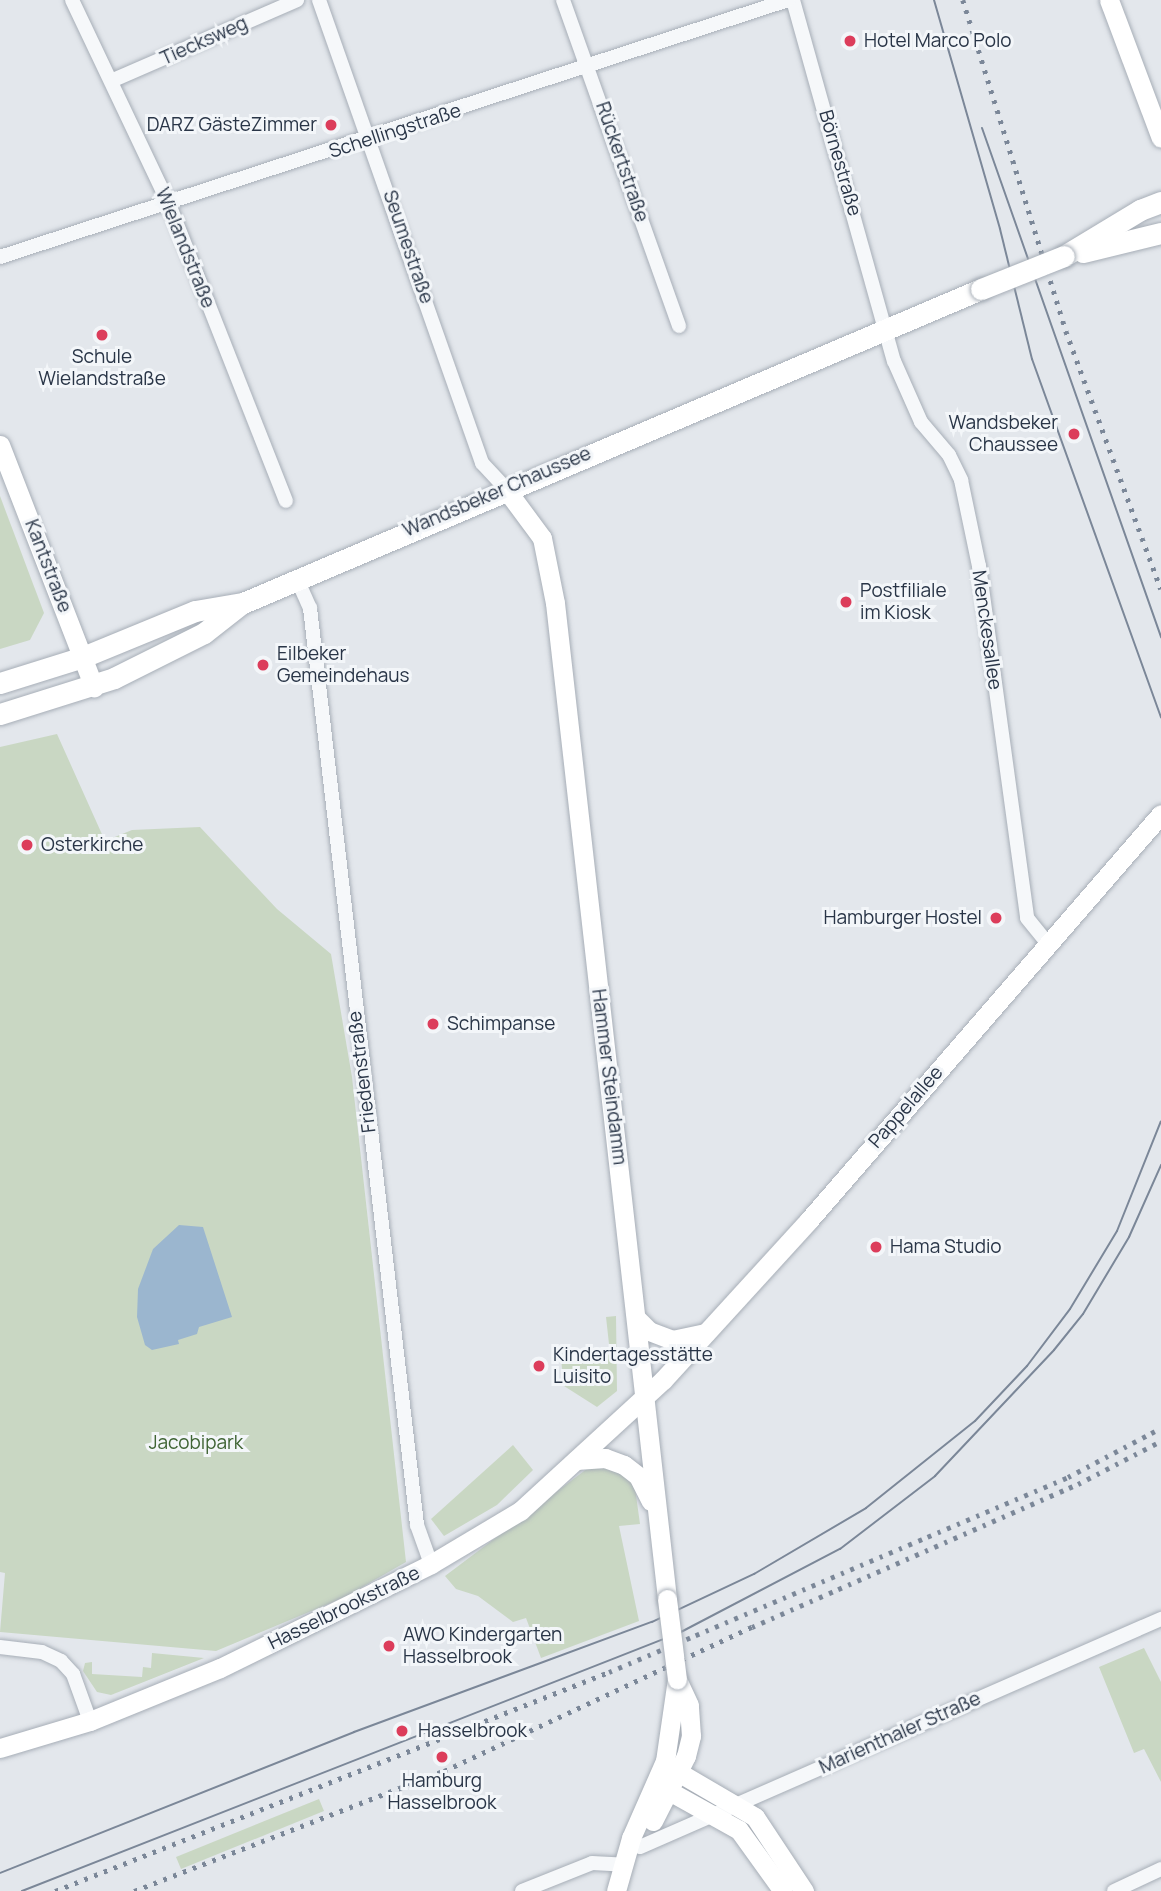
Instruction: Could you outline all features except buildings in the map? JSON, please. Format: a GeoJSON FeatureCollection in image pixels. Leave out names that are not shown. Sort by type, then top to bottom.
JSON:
{"type":"FeatureCollection","features":[{"type":"Feature","properties":{"kind":"main road"},"geometry":{"type":"LineString","coordinates":[[1064,256],[1140,210],[1161,202]]}},
{"type":"Feature","properties":{"kind":"main road"},"geometry":{"type":"LineString","coordinates":[[1064,256],[1161,233]]}},
{"type":"Feature","properties":{"kind":"main road","name":"Wandsbeker Chaussee"},"geometry":{"type":"LineString","coordinates":[[0,714],[94,687],[207,631],[243,603],[297,579],[883,327],[1064,256]]}},
{"type":"Feature","properties":{"kind":"main road","name":"Wandsbeker Chaussee"},"geometry":{"type":"LineString","coordinates":[[0,683],[83,657],[195,611],[243,603]]}},
{"type":"Feature","properties":{"kind":"street","name":"Wielandstraße"},"geometry":{"type":"LineString","coordinates":[[72,0],[169,204],[286,500]]}},
{"type":"Feature","properties":{"kind":"street","name":"Tiecksweg"},"geometry":{"type":"LineString","coordinates":[[111,81],[297,0]]}},
{"type":"Feature","properties":{"kind":"street","name":"Seumestraße"},"geometry":{"type":"LineString","coordinates":[[319,0],[482,463],[505,488]]}},
{"type":"Feature","properties":{"kind":"street","name":"Rückertstraße"},"geometry":{"type":"LineString","coordinates":[[563,0],[589,66],[679,326]]}},
{"type":"Feature","properties":{"kind":"street","name":"Schellingstraße"},"geometry":{"type":"LineString","coordinates":[[0,257],[370,139],[788,0]]}},
{"type":"Feature","properties":{"kind":"street","name":"Börnestraße"},"geometry":{"type":"LineString","coordinates":[[793,0],[883,327]]}},
{"type":"Feature","properties":{"kind":"street"},"geometry":{"type":"LineString","coordinates":[[1109,0],[1161,138]]}},
{"type":"Feature","properties":{"kind":"street","name":"Menckesallee"},"geometry":{"type":"LineString","coordinates":[[883,327],[921,422],[949,455],[961,480],[979,566],[1027,918],[1049,945]]}},
{"type":"Feature","properties":{"kind":"street","name":"Kantstraße"},"geometry":{"type":"LineString","coordinates":[[0,445],[94,687]]}},
{"type":"Feature","properties":{"kind":"street","name":"Hammer Steindamm"},"geometry":{"type":"LineString","coordinates":[[505,488],[542,538],[555,603],[646,1395],[656,1511],[677,1679],[691,1723],[689,1746],[669,1772],[631,1838],[616,1891]]}},
{"type":"Feature","properties":{"kind":"street","name":"Friedenstraße"},"geometry":{"type":"LineString","coordinates":[[297,579],[310,608],[417,1525],[431,1564]]}},
{"type":"Feature","properties":{"kind":"street","name":"Pappelallee"},"geometry":{"type":"LineString","coordinates":[[646,1395],[706,1332],[1049,945],[1155,821]]}},
{"type":"Feature","properties":{"kind":"street"},"geometry":{"type":"LineString","coordinates":[[637,1319],[649,1331],[673,1340],[706,1332]]}},
{"type":"Feature","properties":{"kind":"street","name":"Hasselbrookstraße"},"geometry":{"type":"LineString","coordinates":[[0,1748],[90,1721],[220,1668],[431,1564],[520,1511],[646,1395]]}},
{"type":"Feature","properties":{"kind":"street"},"geometry":{"type":"LineString","coordinates":[[576,1461],[606,1458],[624,1465],[638,1476],[656,1511]]}},
{"type":"Feature","properties":{"kind":"street","name":"Marienthaler Straße"},"geometry":{"type":"LineString","coordinates":[[640,1847],[1161,1619]]}},
{"type":"Feature","properties":{"kind":"street"},"geometry":{"type":"LineString","coordinates":[[0,1647],[42,1652],[61,1661],[73,1674],[90,1721]]}},
{"type":"Feature","properties":{"kind":"street"},"geometry":{"type":"LineString","coordinates":[[669,1772],[737,1804],[755,1817],[804,1891]]}},
{"type":"Feature","properties":{"kind":"street","name":"Hammer Steindamm"},"geometry":{"type":"LineString","coordinates":[[625,1865],[640,1847],[669,1791],[669,1772]]}},
{"type":"Feature","properties":{"kind":"street"},"geometry":{"type":"LineString","coordinates":[[669,1791],[739,1830],[783,1891]]}},
{"type":"Feature","properties":{"kind":"street"},"geometry":{"type":"LineString","coordinates":[[522,1891],[592,1863],[625,1865]]}},
{"type":"Feature","properties":{"kind":"street"},"geometry":{"type":"LineString","coordinates":[[1114,1891],[1161,1869]]}},
{"type":"Feature","properties":{"kind":"green space"},"geometry":{"type":"Polygon","coordinates":[[[0,496],[44,613],[30,640],[0,649],[0,496]]]}},
{"type":"Feature","properties":{"kind":"green space","name":"Jacobipark"},"geometry":{"type":"Polygon","coordinates":[[[57,734],[105,841],[132,830],[200,827],[277,909],[331,954],[352,1077],[406,1562],[345,1597],[216,1651],[0,1632],[5,1573],[0,1572],[0,747],[57,734]]]}},
{"type":"Feature","properties":{"kind":"green space"},"geometry":{"type":"Polygon","coordinates":[[[616,1316],[617,1391],[597,1407],[564,1386],[561,1359],[610,1353],[606,1317],[616,1316]]]}},
{"type":"Feature","properties":{"kind":"green space"},"geometry":{"type":"Polygon","coordinates":[[[513,1445],[533,1470],[497,1505],[444,1536],[431,1519],[513,1445]]]}},
{"type":"Feature","properties":{"kind":"green space"},"geometry":{"type":"Polygon","coordinates":[[[592,1465],[623,1471],[635,1488],[640,1524],[619,1526],[639,1621],[541,1658],[526,1618],[513,1622],[478,1596],[456,1589],[445,1576],[592,1465]]]}},
{"type":"Feature","properties":{"kind":"green space"},"geometry":{"type":"Polygon","coordinates":[[[1144,1648],[1161,1682],[1161,1782],[1144,1749],[1134,1753],[1099,1667],[1144,1648]]]}},
{"type":"Feature","properties":{"kind":"green space"},"geometry":{"type":"Polygon","coordinates":[[[152,1653],[204,1658],[111,1695],[97,1692],[83,1671],[85,1663],[92,1662],[92,1674],[142,1677],[143,1667],[151,1668],[152,1653]]]}},
{"type":"Feature","properties":{"kind":"green space"},"geometry":{"type":"Polygon","coordinates":[[[319,1799],[324,1811],[181,1869],[176,1857],[319,1799]]]}},
{"type":"Feature","properties":{"kind":"water"},"geometry":{"type":"Polygon","coordinates":[[[179,1225],[203,1227],[232,1317],[199,1327],[197,1334],[178,1340],[179,1344],[152,1350],[145,1345],[137,1317],[138,1289],[153,1249],[179,1225]]]}},
{"type":"Feature","properties":{"kind":"tram line"},"geometry":{"type":"LineString","coordinates":[[934,0],[1000,229],[1032,359],[1161,718]]}},
{"type":"Feature","properties":{"kind":"tram line"},"geometry":{"type":"LineString","coordinates":[[982,128],[1161,637]]}},
{"type":"Feature","properties":{"kind":"tram line"},"geometry":{"type":"LineString","coordinates":[[0,1873],[354,1732],[652,1622],[754,1574],[866,1508],[975,1421],[1027,1366],[1070,1309],[1117,1231],[1161,1121]]}},
{"type":"Feature","properties":{"kind":"tram line"},"geometry":{"type":"LineString","coordinates":[[22,1891],[679,1633],[840,1549],[935,1476],[1054,1350],[1083,1314],[1129,1237],[1161,1165]]}},
{"type":"Feature","properties":{"kind":"railway"},"geometry":{"type":"LineString","coordinates":[[963,0],[1066,331],[1161,589]]}},
{"type":"Feature","properties":{"kind":"railway"},"geometry":{"type":"LineString","coordinates":[[55,1891],[609,1672],[1068,1477],[1161,1428]]}},
{"type":"Feature","properties":{"kind":"railway"},"geometry":{"type":"LineString","coordinates":[[134,1891],[444,1771],[752,1627],[1078,1484],[1161,1441]]}},
{"type":"Feature","properties":{"kind":"place","name":"Hotel Marco Polo"},"geometry":{"type":"Point","coordinates":[850,41]}},
{"type":"Feature","properties":{"kind":"place","name":"DARZ GästeZimmer"},"geometry":{"type":"Point","coordinates":[331,125]}},
{"type":"Feature","properties":{"kind":"place","name":"Schule Wielandstraße"},"geometry":{"type":"Point","coordinates":[102,335]}},
{"type":"Feature","properties":{"kind":"place","name":"Wandsbeker Chaussee"},"geometry":{"type":"Point","coordinates":[1074,434]}},
{"type":"Feature","properties":{"kind":"place","name":"Postfiliale im Kiosk"},"geometry":{"type":"Point","coordinates":[846,602]}},
{"type":"Feature","properties":{"kind":"place","name":"Eilbeker Gemeindehaus"},"geometry":{"type":"Point","coordinates":[263,665]}},
{"type":"Feature","properties":{"kind":"place","name":"Osterkirche"},"geometry":{"type":"Point","coordinates":[27,845]}},
{"type":"Feature","properties":{"kind":"place","name":"Hamburger Hostel"},"geometry":{"type":"Point","coordinates":[996,918]}},
{"type":"Feature","properties":{"kind":"place","name":"Schimpanse"},"geometry":{"type":"Point","coordinates":[433,1024]}},
{"type":"Feature","properties":{"kind":"place","name":"Hama Studio"},"geometry":{"type":"Point","coordinates":[876,1247]}},
{"type":"Feature","properties":{"kind":"place","name":"Kindertagesstätte Luisito"},"geometry":{"type":"Point","coordinates":[539,1366]}},
{"type":"Feature","properties":{"kind":"place","name":"AWO Kindergarten Hasselbrook"},"geometry":{"type":"Point","coordinates":[389,1646]}},
{"type":"Feature","properties":{"kind":"place","name":"Hasselbrook"},"geometry":{"type":"Point","coordinates":[402,1731]}},
{"type":"Feature","properties":{"kind":"place","name":"Hamburg Hasselbrook"},"geometry":{"type":"Point","coordinates":[442,1757]}}]}
